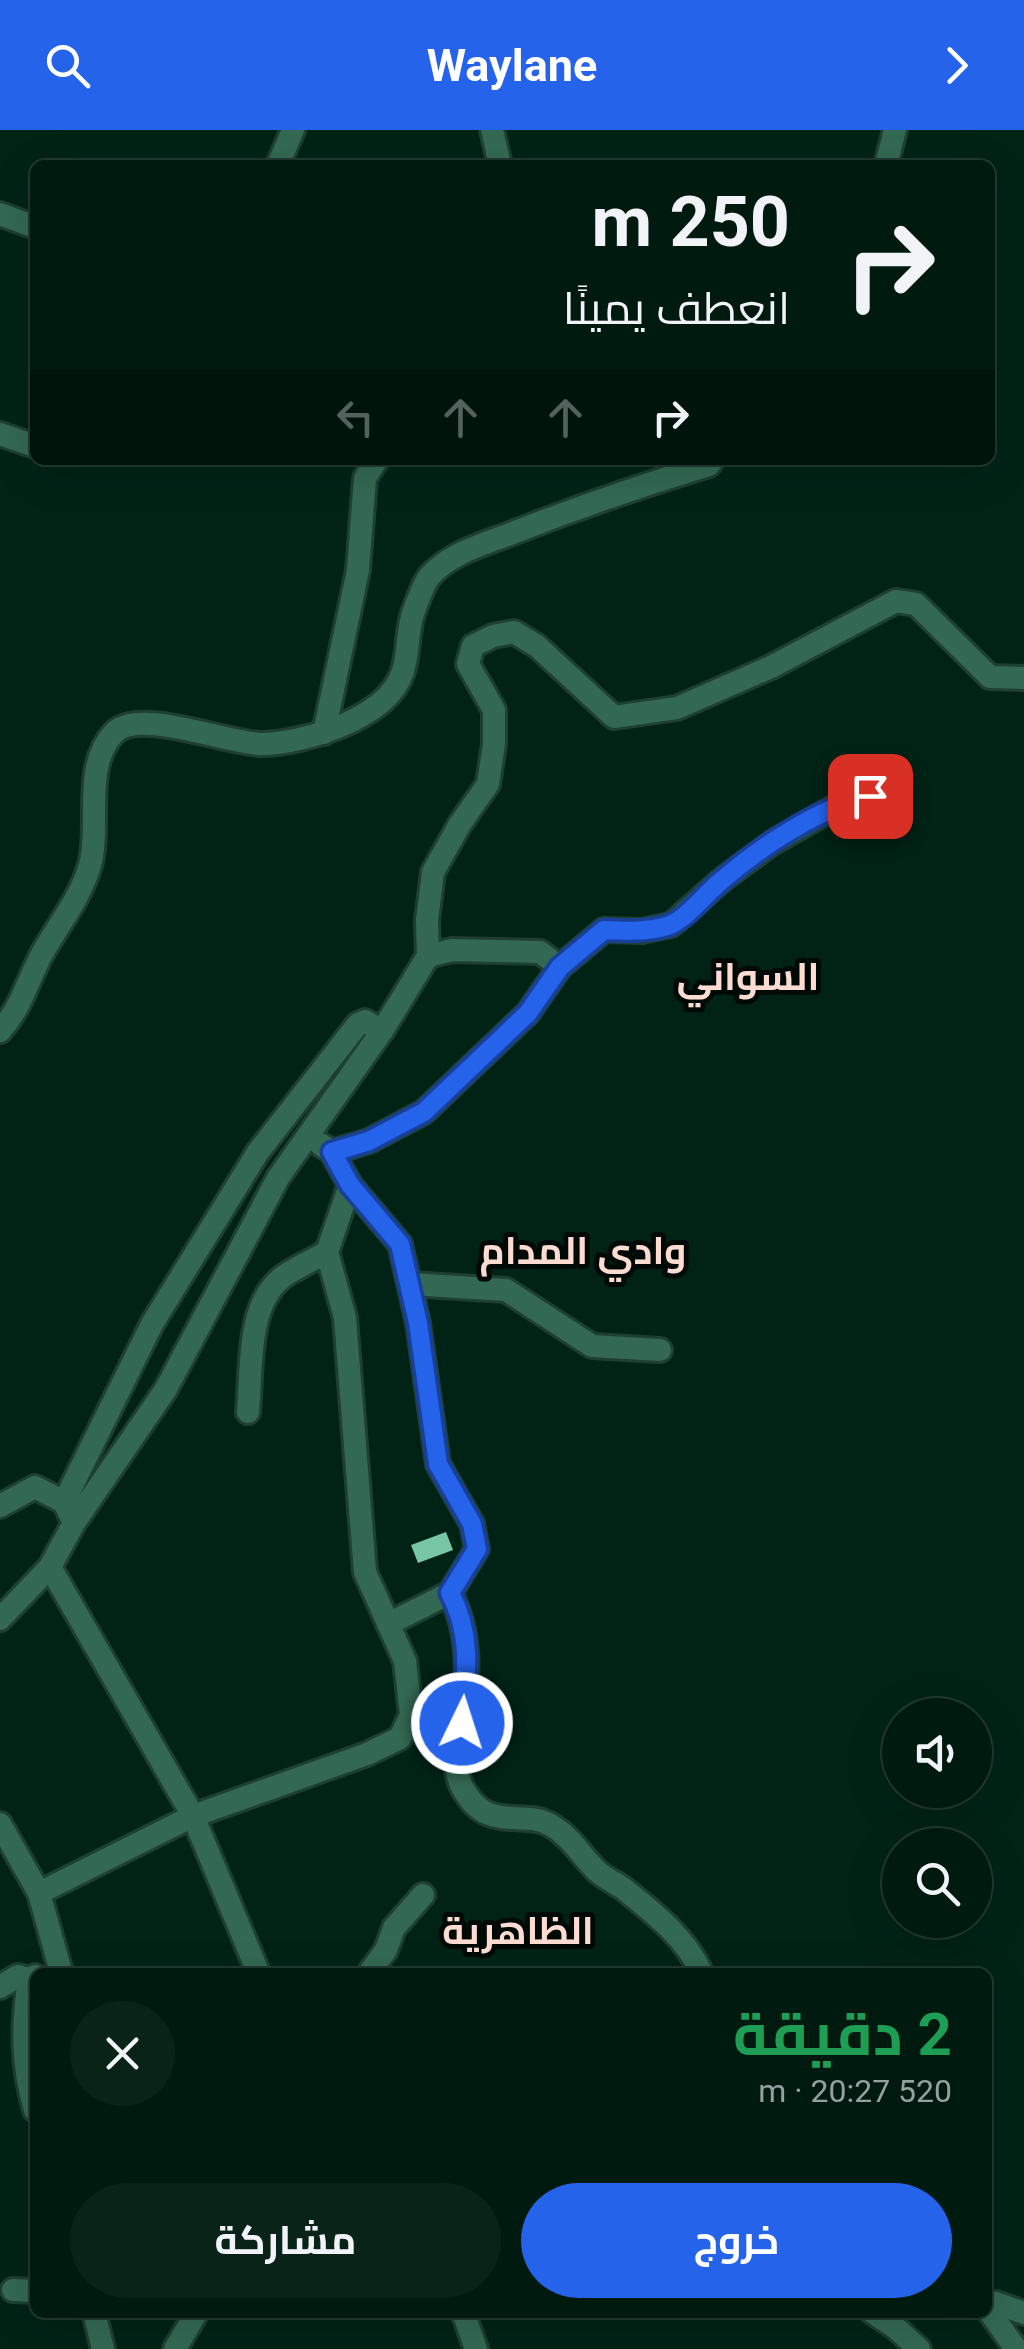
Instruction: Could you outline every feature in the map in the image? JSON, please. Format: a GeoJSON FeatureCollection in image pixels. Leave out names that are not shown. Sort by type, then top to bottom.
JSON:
{"type":"FeatureCollection","features":[{"type":"Feature","properties":{"kind":"street"},"geometry":{"type":"LineString","coordinates":[[280,160],[293,130]]}},
{"type":"Feature","properties":{"kind":"street"},"geometry":{"type":"LineString","coordinates":[[492,130],[499,160]]}},
{"type":"Feature","properties":{"kind":"street"},"geometry":{"type":"LineString","coordinates":[[887,160],[894,130]]}},
{"type":"Feature","properties":{"kind":"street"},"geometry":{"type":"LineString","coordinates":[[0,214],[30,225]]}},
{"type":"Feature","properties":{"kind":"street"},"geometry":{"type":"LineString","coordinates":[[0,434],[30,444]]}},
{"type":"Feature","properties":{"kind":"street"},"geometry":{"type":"LineString","coordinates":[[324,732],[358,570],[365,478],[374,465]]}},
{"type":"Feature","properties":{"kind":"street"},"geometry":{"type":"LineString","coordinates":[[0,1031],[14,1016],[44,952],[72,909],[90,866],[95,839],[93,794],[102,756],[114,733],[127,725],[160,726],[261,744],[324,732],[354,721],[384,700],[402,673],[408,624],[426,580],[450,558],[705,465]]}},
{"type":"Feature","properties":{"kind":"street"},"geometry":{"type":"LineString","coordinates":[[69,1513],[166,1389],[278,1178],[382,1032],[428,956],[427,920],[433,872],[488,784],[494,744],[494,710],[468,664],[473,646],[493,636],[514,632],[537,646],[614,717],[676,708],[771,667],[896,601],[916,604],[990,677],[1024,678]]}},
{"type":"Feature","properties":{"kind":"street"},"geometry":{"type":"LineString","coordinates":[[332,1152],[369,1141],[424,1112],[528,1013],[560,967],[604,930],[642,931],[672,925],[723,879],[772,843],[842,803],[870,796],[900,781]]}},
{"type":"Feature","properties":{"kind":"street"},"geometry":{"type":"LineString","coordinates":[[428,956],[452,950],[540,952],[560,967]]}},
{"type":"Feature","properties":{"kind":"street"},"geometry":{"type":"LineString","coordinates":[[0,1618],[50,1567],[69,1513],[152,1324],[258,1152],[358,1024],[365,1022],[382,1032]]}},
{"type":"Feature","properties":{"kind":"street"},"geometry":{"type":"LineString","coordinates":[[308,1137],[332,1152],[350,1185],[400,1244],[410,1284],[438,1464],[472,1524],[477,1549],[450,1593],[388,1624]]}},
{"type":"Feature","properties":{"kind":"street"},"geometry":{"type":"LineString","coordinates":[[40,1893],[193,1816],[367,1754],[400,1738],[412,1716],[405,1661],[365,1572],[345,1318],[326,1252],[350,1185]]}},
{"type":"Feature","properties":{"kind":"street"},"geometry":{"type":"LineString","coordinates":[[248,1412],[256,1326],[264,1297],[282,1277],[326,1252]]}},
{"type":"Feature","properties":{"kind":"street"},"geometry":{"type":"LineString","coordinates":[[410,1284],[506,1290],[592,1346],[660,1350]]}},
{"type":"Feature","properties":{"kind":"street"},"geometry":{"type":"LineString","coordinates":[[0,1506],[35,1488],[69,1513]]}},
{"type":"Feature","properties":{"kind":"street"},"geometry":{"type":"LineString","coordinates":[[50,1567],[193,1816],[256,1968]]}},
{"type":"Feature","properties":{"kind":"street"},"geometry":{"type":"LineString","coordinates":[[450,1593],[462,1616],[467,1651],[462,1723],[455,1755],[462,1787],[483,1811],[501,1820],[546,1822],[575,1843],[598,1872],[623,1888],[692,1952],[699,1968]]}},
{"type":"Feature","properties":{"kind":"street"},"geometry":{"type":"LineString","coordinates":[[0,1824],[40,1893],[46,1968]]}},
{"type":"Feature","properties":{"kind":"street"},"geometry":{"type":"LineString","coordinates":[[373,1968],[386,1950],[394,1928],[423,1895]]}},
{"type":"Feature","properties":{"kind":"street"},"geometry":{"type":"LineString","coordinates":[[0,1986],[18,1976],[30,1975]]}},
{"type":"Feature","properties":{"kind":"street"},"geometry":{"type":"LineString","coordinates":[[30,2012],[22,2032],[30,2092]]}},
{"type":"Feature","properties":{"kind":"street"},"geometry":{"type":"LineString","coordinates":[[992,2307],[996,2302],[1024,2312]]}},
{"type":"Feature","properties":{"kind":"street"},"geometry":{"type":"LineString","coordinates":[[992,2315],[1016,2349]]}},
{"type":"Feature","properties":{"kind":"street"},"geometry":{"type":"LineString","coordinates":[[95,2318],[103,2349]]}},
{"type":"Feature","properties":{"kind":"street"},"geometry":{"type":"LineString","coordinates":[[175,2349],[193,2318]]}},
{"type":"Feature","properties":{"kind":"street"},"geometry":{"type":"LineString","coordinates":[[465,2318],[476,2349]]}},
{"type":"Feature","properties":{"kind":"street"},"geometry":{"type":"LineString","coordinates":[[881,2318],[918,2349]]}},
{"type":"Feature","properties":{"kind":"building"},"geometry":{"type":"Polygon","coordinates":[[[446,1532],[453,1550],[418,1563],[411,1545],[446,1532]]]}},
{"type":"Feature","properties":{"kind":"district","name":"السواني"},"geometry":{"type":"Point","coordinates":[748,977]}},
{"type":"Feature","properties":{"kind":"district","name":"وادي المدام"},"geometry":{"type":"Point","coordinates":[583,1251]}},
{"type":"Feature","properties":{"kind":"district","name":"الظاهرية"},"geometry":{"type":"Point","coordinates":[518,1931]}},
{"type":"Feature","properties":{"kind":"route"},"geometry":{"type":"LineString","coordinates":[[462,1723],[467,1651],[462,1616],[450,1593],[477,1549],[472,1524],[438,1464],[418,1323],[400,1244],[350,1185],[332,1152],[369,1141],[424,1112],[528,1013],[560,967],[604,930],[642,931],[672,925],[723,879],[772,843],[842,803],[870,796]]}}]}
